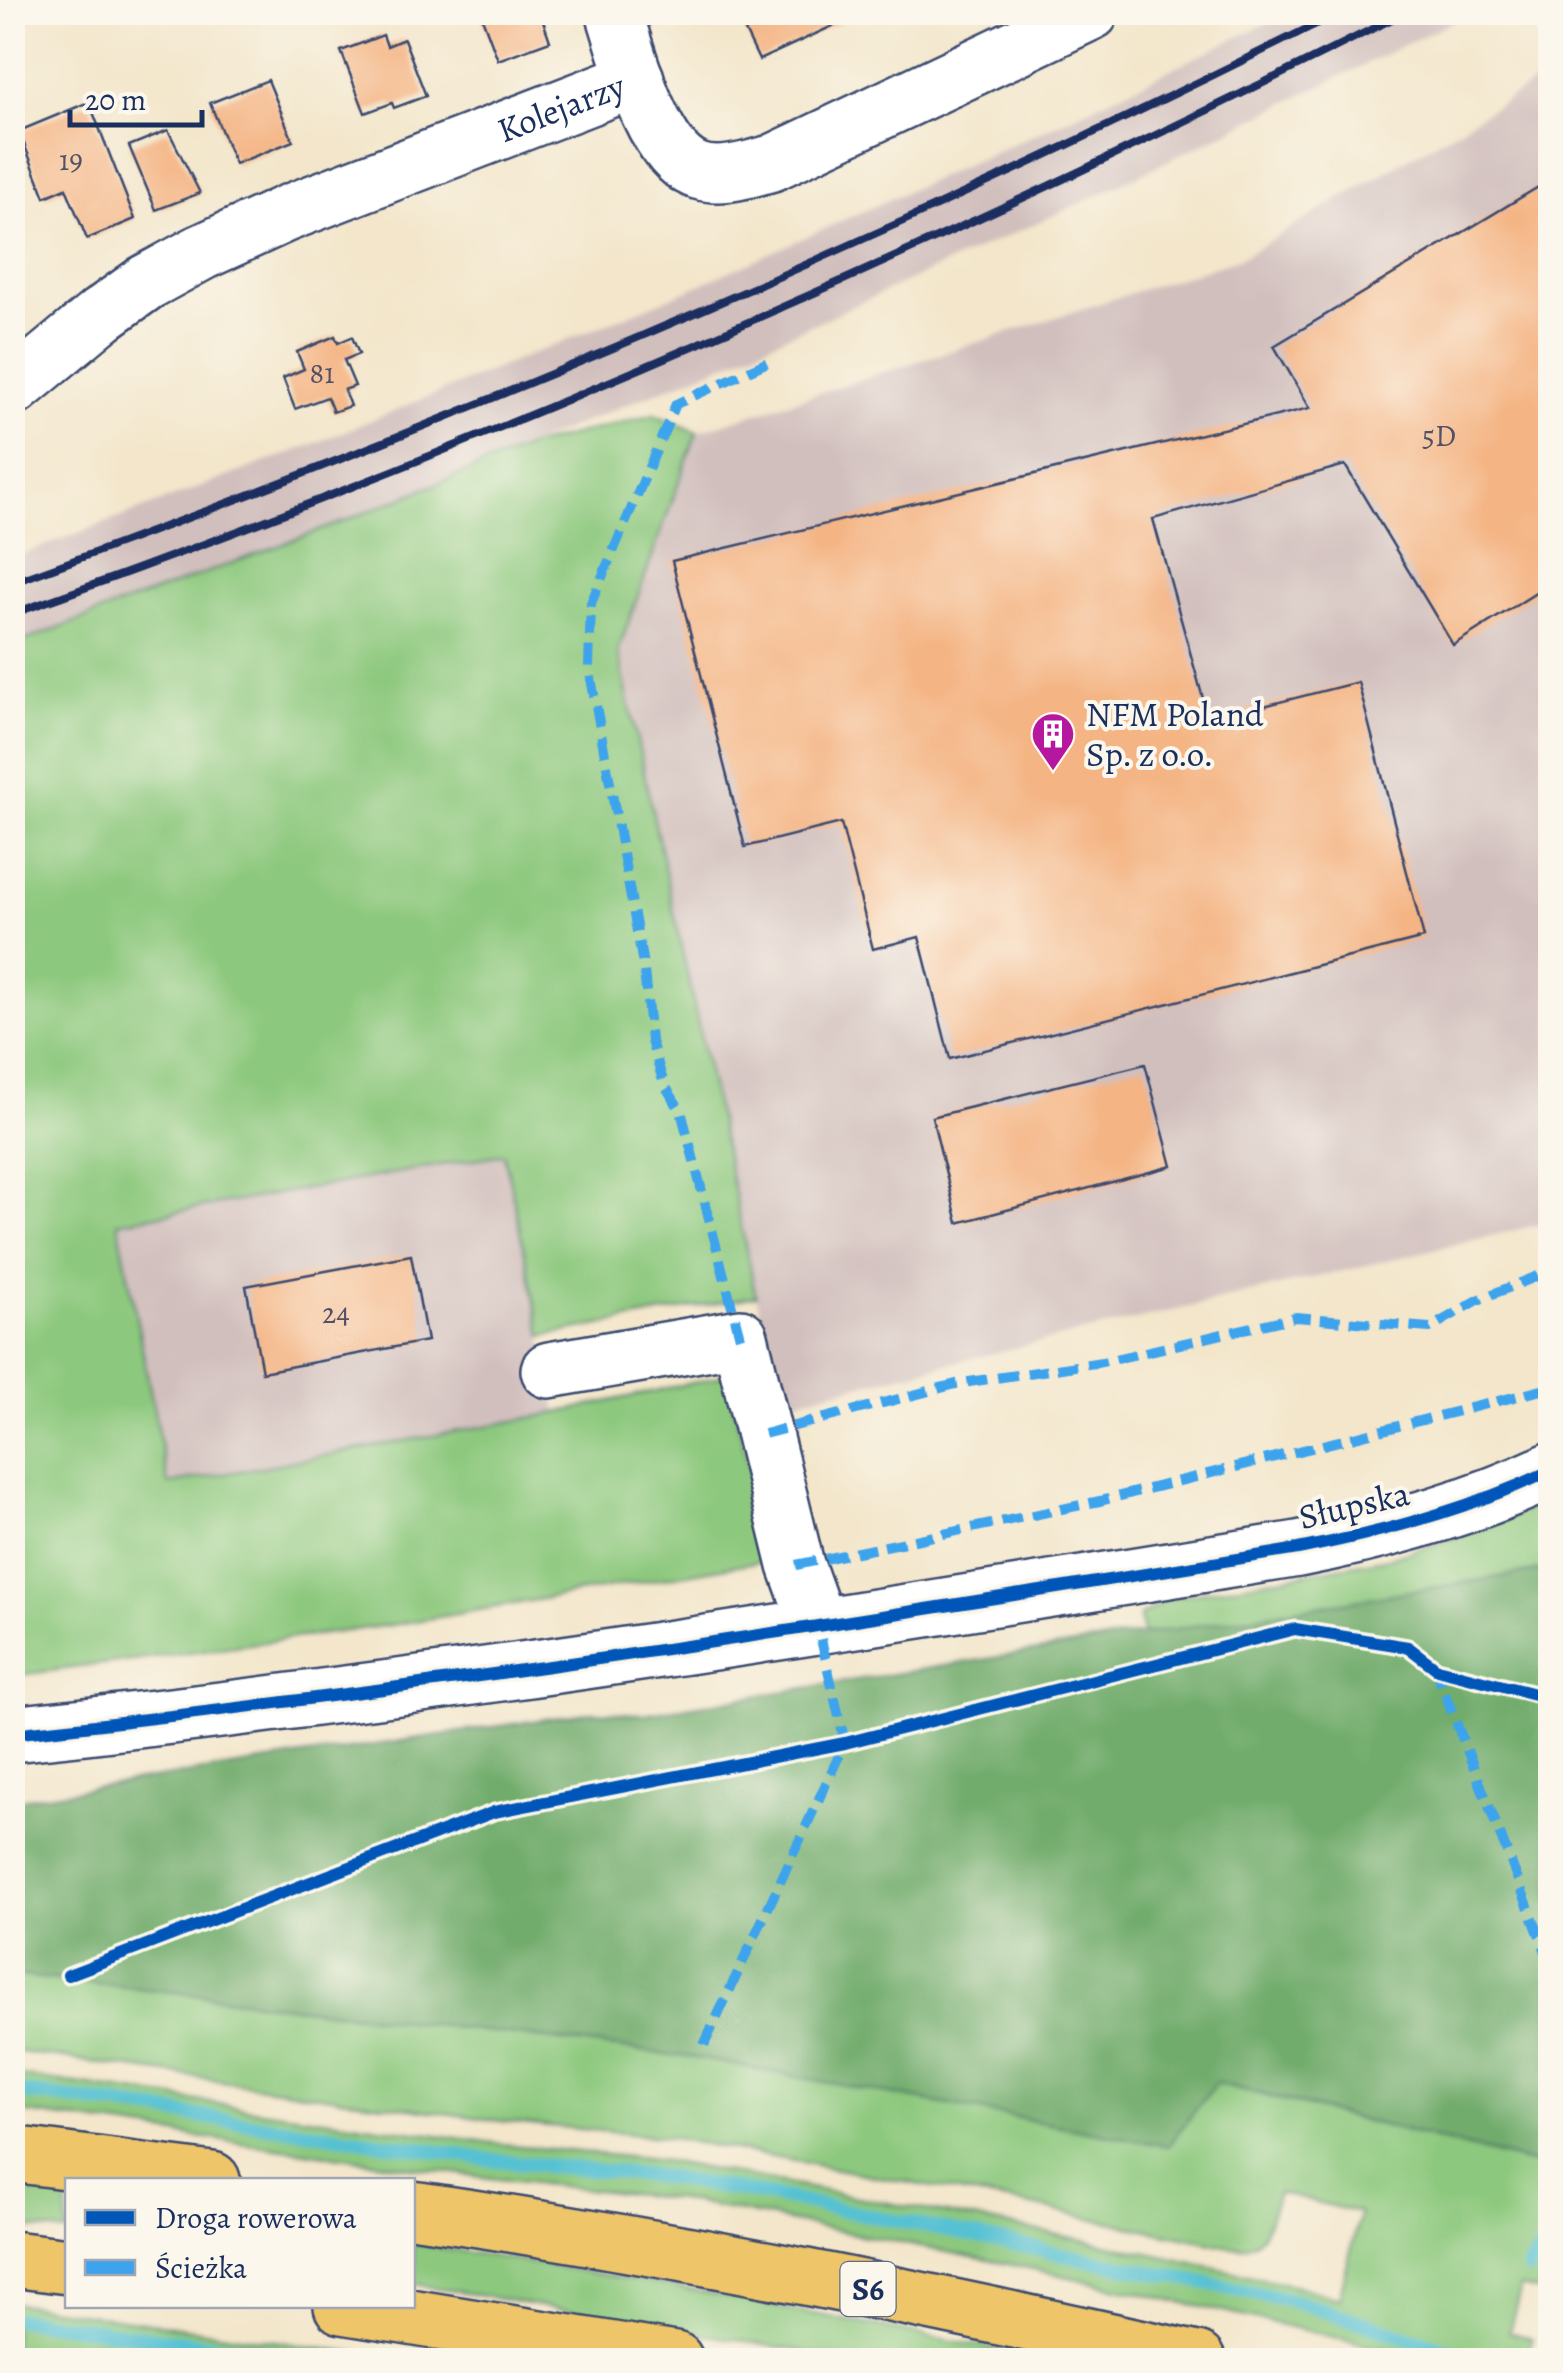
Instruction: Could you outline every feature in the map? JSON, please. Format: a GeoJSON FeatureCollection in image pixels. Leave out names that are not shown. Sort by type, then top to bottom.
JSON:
{"type":"FeatureCollection","features":[{"type":"Feature","properties":{"kind":"highway"},"geometry":{"type":"LineString","coordinates":[[12,2154],[197,2178]]}},
{"type":"Feature","properties":{"kind":"highway","name":"S6"},"geometry":{"type":"LineString","coordinates":[[415,2210],[941,2303],[1197,2360]]}},
{"type":"Feature","properties":{"kind":"highway"},"geometry":{"type":"LineString","coordinates":[[12,2259],[65,2266]]}},
{"type":"Feature","properties":{"kind":"highway"},"geometry":{"type":"LineString","coordinates":[[354,2308],[675,2360]]}},
{"type":"Feature","properties":{"kind":"street"},"geometry":{"type":"LineString","coordinates":[[614,12],[636,79]]}},
{"type":"Feature","properties":{"kind":"street","name":"Kolejarzy"},"geometry":{"type":"LineString","coordinates":[[12,389],[101,315],[147,282],[202,252],[284,214],[636,79],[674,156],[697,172],[734,173],[772,163],[1091,12]]}},
{"type":"Feature","properties":{"kind":"street"},"geometry":{"type":"LineString","coordinates":[[548,1370],[740,1337],[796,1565],[818,1626]]}},
{"type":"Feature","properties":{"kind":"street","name":"Słupska"},"geometry":{"type":"LineString","coordinates":[[12,1734],[181,1716],[818,1626],[1163,1571],[1362,1536],[1436,1516],[1550,1471]]}},
{"type":"Feature","properties":{"kind":"path"},"geometry":{"type":"LineString","coordinates":[[1438,1669],[1550,1698]]}},
{"type":"Feature","properties":{"kind":"shaded area"},"geometry":{"type":"Polygon","coordinates":[[[1288,13],[1470,13],[1092,198],[720,366],[342,522],[13,645],[13,558],[311,445],[688,290],[1059,123],[1288,13]]]}},
{"type":"Feature","properties":{"kind":"shaded area"},"geometry":{"type":"Polygon","coordinates":[[[1550,74],[1550,1222],[783,1403],[756,1296],[618,651],[697,432],[1241,258],[1550,74]]]}},
{"type":"Feature","properties":{"kind":"shaded area"},"geometry":{"type":"Polygon","coordinates":[[[505,1154],[557,1413],[168,1484],[118,1222],[505,1154]]]}},
{"type":"Feature","properties":{"kind":"green space"},"geometry":{"type":"Polygon","coordinates":[[[654,414],[697,432],[618,651],[756,1296],[542,1336],[504,1154],[118,1222],[168,1484],[557,1413],[726,1375],[773,1559],[398,1624],[13,1676],[13,645],[342,522],[531,446],[654,414]]]}},
{"type":"Feature","properties":{"kind":"green space"},"geometry":{"type":"Polygon","coordinates":[[[1550,1501],[1550,1569],[1143,1636],[1140,1616],[1168,1598],[1389,1558],[1476,1531],[1550,1501]]]}},
{"type":"Feature","properties":{"kind":"green space"},"geometry":{"type":"Polygon","coordinates":[[[1550,1569],[1550,2135],[1539,2165],[1216,2083],[1168,2146],[696,2058],[13,1975],[13,1800],[592,1712],[643,1714],[1550,1569]]]}},
{"type":"Feature","properties":{"kind":"green space"},"geometry":{"type":"Polygon","coordinates":[[[13,1975],[696,2058],[1168,2145],[1216,2083],[1538,2165],[1550,2135],[1550,2272],[1544,2293],[1521,2287],[1509,2332],[1532,2339],[1529,2351],[1550,2356],[1550,2360],[1436,2360],[1034,2269],[675,2199],[497,2179],[13,2111],[13,2075],[501,2144],[666,2161],[1121,2247],[1339,2298],[1360,2213],[1278,2193],[1259,2238],[1231,2247],[671,2138],[500,2121],[13,2051],[13,1975]]]}},
{"type":"Feature","properties":{"kind":"green space"},"geometry":{"type":"Polygon","coordinates":[[[13,2188],[65,2195],[65,2233],[13,2226],[13,2188]]]}},
{"type":"Feature","properties":{"kind":"green space"},"geometry":{"type":"Polygon","coordinates":[[[415,2243],[676,2287],[1051,2360],[850,2360],[415,2284],[415,2243]]]}},
{"type":"Feature","properties":{"kind":"green space"},"geometry":{"type":"Polygon","coordinates":[[[13,2303],[406,2360],[13,2360],[13,2303]]]}},
{"type":"Feature","properties":{"kind":"building"},"geometry":{"type":"Polygon","coordinates":[[[480,12],[540,12],[550,41],[498,60],[480,12]]]}},
{"type":"Feature","properties":{"kind":"building"},"geometry":{"type":"Polygon","coordinates":[[[747,12],[863,12],[759,60],[738,16],[747,12]]]}},
{"type":"Feature","properties":{"kind":"building"},"geometry":{"type":"Polygon","coordinates":[[[383,35],[387,46],[404,39],[426,96],[365,113],[341,51],[383,35]]]}},
{"type":"Feature","properties":{"kind":"building"},"geometry":{"type":"Polygon","coordinates":[[[268,80],[293,141],[235,164],[210,103],[268,80]]]}},
{"type":"Feature","properties":{"kind":"building"},"geometry":{"type":"Polygon","coordinates":[[[89,102],[135,219],[87,239],[66,188],[45,197],[19,131],[89,102]]]}},
{"type":"Feature","properties":{"kind":"building"},"geometry":{"type":"Polygon","coordinates":[[[168,130],[200,193],[156,210],[129,146],[168,130]]]}},
{"type":"Feature","properties":{"kind":"building","name":"NFM Poland Sp. z o.o."},"geometry":{"type":"Polygon","coordinates":[[[1550,180],[1550,584],[1453,645],[1345,465],[1153,519],[1209,720],[1358,682],[1424,938],[950,1059],[919,937],[873,949],[841,823],[745,847],[672,561],[1310,408],[1274,346],[1550,180]]]}},
{"type":"Feature","properties":{"kind":"building"},"geometry":{"type":"Polygon","coordinates":[[[335,336],[338,343],[352,337],[359,354],[344,360],[355,386],[344,390],[350,406],[333,412],[327,397],[295,409],[283,378],[304,369],[297,352],[335,336]]]}},
{"type":"Feature","properties":{"kind":"building"},"geometry":{"type":"Polygon","coordinates":[[[1145,1064],[1172,1166],[958,1223],[932,1117],[1145,1064]]]}},
{"type":"Feature","properties":{"kind":"building"},"geometry":{"type":"Polygon","coordinates":[[[411,1255],[427,1341],[262,1372],[246,1286],[411,1255]]]}},
{"type":"Feature","properties":{"kind":"waterway"},"geometry":{"type":"LineString","coordinates":[[12,2091],[485,2159],[662,2177],[793,2200],[1295,2301],[1480,2360]]}},
{"type":"Feature","properties":{"kind":"waterway"},"geometry":{"type":"LineString","coordinates":[[1528,2269],[1550,2237]]}},
{"type":"Feature","properties":{"kind":"waterway"},"geometry":{"type":"LineString","coordinates":[[12,2318],[318,2360]]}},
{"type":"Feature","properties":{"kind":"railway"},"geometry":{"type":"LineString","coordinates":[[12,583],[351,455],[685,317],[1015,170],[1340,12]]}},
{"type":"Feature","properties":{"kind":"railway"},"geometry":{"type":"LineString","coordinates":[[12,614],[368,481],[719,335],[1065,178],[1406,12]]}},
{"type":"Feature","properties":{"kind":"marked path"},"geometry":{"type":"LineString","coordinates":[[740,1337],[681,1111],[664,1084],[651,1041],[644,970],[589,667],[591,603],[676,404],[770,361]]}},
{"type":"Feature","properties":{"kind":"marked path"},"geometry":{"type":"LineString","coordinates":[[764,1434],[956,1384],[1102,1362],[1296,1317],[1430,1328],[1478,1300],[1545,1273]]}},
{"type":"Feature","properties":{"kind":"marked path"},"geometry":{"type":"LineString","coordinates":[[796,1565],[1100,1501],[1550,1388]]}},
{"type":"Feature","properties":{"kind":"marked path"},"geometry":{"type":"LineString","coordinates":[[704,2045],[845,1743],[818,1626]]}},
{"type":"Feature","properties":{"kind":"marked path"},"geometry":{"type":"LineString","coordinates":[[1434,1666],[1550,1962]]}},
{"type":"Feature","properties":{"kind":"marked path"},"geometry":{"type":"LineString","coordinates":[[1547,2360],[1550,2347]]}},
{"type":"Feature","properties":{"kind":"cycle path"},"geometry":{"type":"LineString","coordinates":[[12,1734],[496,1674],[1298,1549],[1427,1518],[1550,1471]]}},
{"type":"Feature","properties":{"kind":"cycle path"},"geometry":{"type":"LineString","coordinates":[[68,1975],[494,1812],[845,1743],[1295,1629],[1408,1647],[1437,1669],[1550,1698]]}},
{"type":"Feature","properties":{"kind":"place","name":"NFM Poland Sp. z o.o."},"geometry":{"type":"Point","coordinates":[1053,772]}}]}
